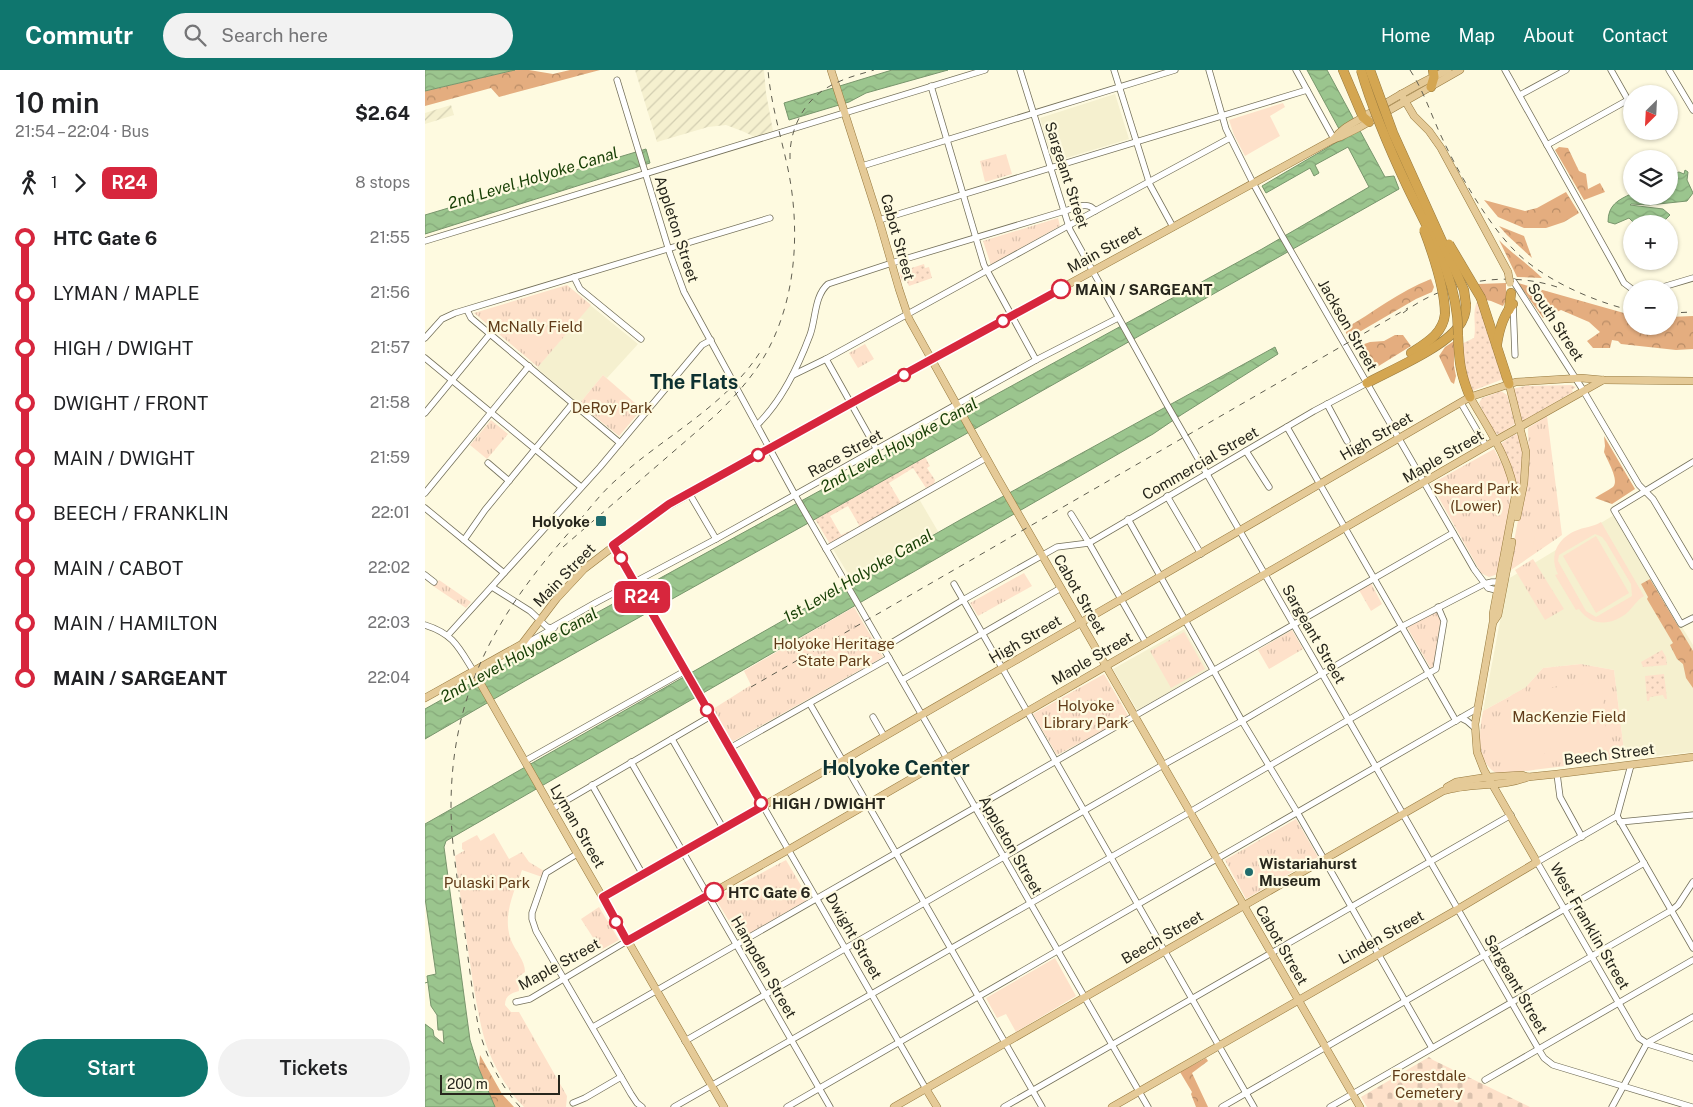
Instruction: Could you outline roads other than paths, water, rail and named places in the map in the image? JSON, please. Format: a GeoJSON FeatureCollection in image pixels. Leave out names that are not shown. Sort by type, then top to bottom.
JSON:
{"type":"FeatureCollection","features":[{"type":"Feature","properties":{"kind":"highway"},"geometry":{"type":"LineString","coordinates":[[1343,70],[1362,122]]}},
{"type":"Feature","properties":{"kind":"highway"},"geometry":{"type":"LineString","coordinates":[[1361,70],[1384,134],[1436,244],[1452,287],[1457,308],[1458,355],[1461,372],[1470,398]]}},
{"type":"Feature","properties":{"kind":"highway"},"geometry":{"type":"LineString","coordinates":[[1367,383],[1426,352],[1452,334],[1462,321],[1467,305],[1465,290],[1405,160],[1382,105],[1370,70]]}},
{"type":"Feature","properties":{"kind":"highway"},"geometry":{"type":"LineString","coordinates":[[1431,87],[1433,73]]}},
{"type":"Feature","properties":{"kind":"highway"},"geometry":{"type":"LineString","coordinates":[[1405,160],[1435,219],[1481,298],[1509,384]]}},
{"type":"Feature","properties":{"kind":"highway"},"geometry":{"type":"LineString","coordinates":[[1367,383],[1432,339],[1441,328],[1445,314],[1441,287],[1430,246],[1409,190]]}},
{"type":"Feature","properties":{"kind":"highway"},"geometry":{"type":"LineString","coordinates":[[1497,347],[1498,336],[1511,307],[1511,293]]}},
{"type":"Feature","properties":{"kind":"highway"},"geometry":{"type":"LineString","coordinates":[[1503,324],[1514,324]]}},
{"type":"Feature","properties":{"kind":"main road","name":"Cabot Street"},"geometry":{"type":"LineString","coordinates":[[831,70],[907,314],[986,458],[1360,1107]]}},
{"type":"Feature","properties":{"kind":"main road","name":"Main Street"},"geometry":{"type":"LineString","coordinates":[[1403,98],[1433,73],[1448,70]]}},
{"type":"Feature","properties":{"kind":"main road","name":"Main Street"},"geometry":{"type":"LineString","coordinates":[[425,698],[476,674],[524,642],[573,580],[613,545],[661,510],[689,493],[1253,183],[1403,98],[1431,87],[1460,70]]}},
{"type":"Feature","properties":{"kind":"main road"},"geometry":{"type":"LineString","coordinates":[[1403,98],[1414,116],[1436,140],[1468,196],[1508,272],[1512,282],[1511,293]]}},
{"type":"Feature","properties":{"kind":"main road","name":"South Street"},"geometry":{"type":"LineString","coordinates":[[1576,379],[1693,381]]}},
{"type":"Feature","properties":{"kind":"main road","name":"High Street"},"geometry":{"type":"LineString","coordinates":[[603,897],[1470,398],[1516,382],[1576,379]]}},
{"type":"Feature","properties":{"kind":"main road","name":"Maple Street"},"geometry":{"type":"LineString","coordinates":[[627,941],[1519,428],[1583,390],[1584,386],[1588,383],[1603,380]]}},
{"type":"Feature","properties":{"kind":"main road"},"geometry":{"type":"LineString","coordinates":[[1502,582],[1524,482],[1526,463],[1526,452],[1509,384]]}},
{"type":"Feature","properties":{"kind":"main road"},"geometry":{"type":"LineString","coordinates":[[1470,398],[1508,465],[1513,480],[1515,497],[1502,582]]}},
{"type":"Feature","properties":{"kind":"main road","name":"West Franklin Street"},"geometry":{"type":"LineString","coordinates":[[1502,582],[1493,614],[1475,728],[1477,752],[1488,777],[1537,862]]}},
{"type":"Feature","properties":{"kind":"main road","name":"Lyman Street"},"geometry":{"type":"LineString","coordinates":[[476,674],[577,854],[724,1107]]}},
{"type":"Feature","properties":{"kind":"main road","name":"Beech Street"},"geometry":{"type":"LineString","coordinates":[[894,1107],[1443,791],[1461,786],[1492,784],[1528,777],[1693,758]]}},
{"type":"Feature","properties":{"kind":"main road","name":"Beech Street"},"geometry":{"type":"LineString","coordinates":[[1443,791],[1450,784],[1456,782],[1488,777],[1522,775],[1528,777]]}},
{"type":"Feature","properties":{"kind":"main road","name":"Linden Street"},"geometry":{"type":"LineString","coordinates":[[1112,1107],[1537,862]]}},
{"type":"Feature","properties":{"kind":"main road","name":"Dwight Street"},"geometry":{"type":"LineString","coordinates":[[926,1089],[937,1107]]}},
{"type":"Feature","properties":{"kind":"street"},"geometry":{"type":"LineString","coordinates":[[425,241],[844,111],[985,70]]}},
{"type":"Feature","properties":{"kind":"street","name":"Sargeant Street"},"geometry":{"type":"LineString","coordinates":[[1019,70],[1068,226],[1092,272],[1539,1050],[1553,1065],[1692,1107]]}},
{"type":"Feature","properties":{"kind":"street"},"geometry":{"type":"LineString","coordinates":[[1113,70],[1149,182],[1173,227]]}},
{"type":"Feature","properties":{"kind":"street"},"geometry":{"type":"LineString","coordinates":[[862,166],[1175,70]]}},
{"type":"Feature","properties":{"kind":"street","name":"Jackson Street"},"geometry":{"type":"LineString","coordinates":[[1209,70],[1230,138],[1253,183],[1484,584]]}},
{"type":"Feature","properties":{"kind":"street"},"geometry":{"type":"LineString","coordinates":[[1296,70],[1337,136]]}},
{"type":"Feature","properties":{"kind":"street"},"geometry":{"type":"LineString","coordinates":[[1505,70],[1623,280]]}},
{"type":"Feature","properties":{"kind":"street"},"geometry":{"type":"LineString","coordinates":[[1520,95],[1566,70]]}},
{"type":"Feature","properties":{"kind":"street"},"geometry":{"type":"LineString","coordinates":[[1547,145],[1628,100],[1611,70]]}},
{"type":"Feature","properties":{"kind":"street"},"geometry":{"type":"LineString","coordinates":[[1669,70],[1693,110]]}},
{"type":"Feature","properties":{"kind":"street","name":"Appleton Street"},"geometry":{"type":"LineString","coordinates":[[617,80],[680,284],[795,495],[1148,1107]]}},
{"type":"Feature","properties":{"kind":"street"},"geometry":{"type":"LineString","coordinates":[[931,86],[987,271],[1036,360]]}},
{"type":"Feature","properties":{"kind":"street"},"geometry":{"type":"LineString","coordinates":[[879,220],[1307,90]]}},
{"type":"Feature","properties":{"kind":"street"},"geometry":{"type":"LineString","coordinates":[[793,375],[826,359],[1230,138]]}},
{"type":"Feature","properties":{"kind":"street"},"geometry":{"type":"LineString","coordinates":[[757,425],[777,400],[793,375],[810,334],[819,297],[824,287],[832,282],[1063,211],[1088,205],[1092,206],[1095,211]]}},
{"type":"Feature","properties":{"kind":"street"},"geometry":{"type":"LineString","coordinates":[[425,338],[446,317],[770,218]]}},
{"type":"Feature","properties":{"kind":"street"},"geometry":{"type":"LineString","coordinates":[[574,277],[580,289],[641,339]]}},
{"type":"Feature","properties":{"kind":"street"},"geometry":{"type":"LineString","coordinates":[[1678,282],[1693,278]]}},
{"type":"Feature","properties":{"kind":"street","name":"South Street"},"geometry":{"type":"LineString","coordinates":[[1512,282],[1524,297],[1576,379]]}},
{"type":"Feature","properties":{"kind":"street"},"geometry":{"type":"LineString","coordinates":[[1515,355],[1514,324],[1511,307],[1524,297]]}},
{"type":"Feature","properties":{"kind":"street"},"geometry":{"type":"LineString","coordinates":[[467,310],[471,318],[619,443]]}},
{"type":"Feature","properties":{"kind":"street","name":"Race Street"},"geometry":{"type":"LineString","coordinates":[[514,649],[545,634],[597,602],[636,586],[795,495],[957,407],[1036,360],[1120,320]]}},
{"type":"Feature","properties":{"kind":"street"},"geometry":{"type":"LineString","coordinates":[[425,413],[490,334]]}},
{"type":"Feature","properties":{"kind":"street"},"geometry":{"type":"LineString","coordinates":[[448,635],[581,487],[701,345],[711,340]]}},
{"type":"Feature","properties":{"kind":"street"},"geometry":{"type":"LineString","coordinates":[[425,358],[581,487]]}},
{"type":"Feature","properties":{"kind":"street"},"geometry":{"type":"LineString","coordinates":[[826,359],[877,450]]}},
{"type":"Feature","properties":{"kind":"street"},"geometry":{"type":"LineString","coordinates":[[425,493],[529,366]]}},
{"type":"Feature","properties":{"kind":"street"},"geometry":{"type":"LineString","coordinates":[[1576,379],[1637,481],[1653,498],[1693,566]]}},
{"type":"Feature","properties":{"kind":"street","name":"Commercial Street"},"geometry":{"type":"LineString","coordinates":[[883,648],[1057,547],[1089,543],[1167,496],[1367,383]]}},
{"type":"Feature","properties":{"kind":"street"},"geometry":{"type":"LineString","coordinates":[[463,540],[573,403]]}},
{"type":"Feature","properties":{"kind":"street"},"geometry":{"type":"LineString","coordinates":[[1461,403],[1486,446]]}},
{"type":"Feature","properties":{"kind":"street"},"geometry":{"type":"LineString","coordinates":[[1327,404],[1347,441]]}},
{"type":"Feature","properties":{"kind":"street"},"geometry":{"type":"LineString","coordinates":[[1287,427],[1429,673],[1459,719],[1469,722],[1475,728]]}},
{"type":"Feature","properties":{"kind":"street"},"geometry":{"type":"LineString","coordinates":[[1247,451],[1269,487]]}},
{"type":"Feature","properties":{"kind":"street"},"geometry":{"type":"LineString","coordinates":[[827,549],[986,458]]}},
{"type":"Feature","properties":{"kind":"street"},"geometry":{"type":"LineString","coordinates":[[1693,462],[1614,510],[1681,624],[1693,618]]}},
{"type":"Feature","properties":{"kind":"street"},"geometry":{"type":"LineString","coordinates":[[487,463],[509,481]]}},
{"type":"Feature","properties":{"kind":"street"},"geometry":{"type":"LineString","coordinates":[[689,493],[716,540]]}},
{"type":"Feature","properties":{"kind":"street"},"geometry":{"type":"LineString","coordinates":[[1167,496],[1201,554]]}},
{"type":"Feature","properties":{"kind":"street"},"geometry":{"type":"LineString","coordinates":[[425,508],[504,573]]}},
{"type":"Feature","properties":{"kind":"street"},"geometry":{"type":"LineString","coordinates":[[1071,514],[1146,643]]}},
{"type":"Feature","properties":{"kind":"street"},"geometry":{"type":"LineString","coordinates":[[1128,519],[1242,721],[1297,812],[1432,1048]]}},
{"type":"Feature","properties":{"kind":"street"},"geometry":{"type":"LineString","coordinates":[[593,1027],[1453,533]]}},
{"type":"Feature","properties":{"kind":"street","name":"Dwight Street"},"geometry":{"type":"LineString","coordinates":[[613,545],[926,1089]]}},
{"type":"Feature","properties":{"kind":"street"},"geometry":{"type":"LineString","coordinates":[[425,575],[435,582]]}},
{"type":"Feature","properties":{"kind":"street"},"geometry":{"type":"LineString","coordinates":[[685,1041],[1242,721],[1401,627],[1484,584],[1502,582]]}},
{"type":"Feature","properties":{"kind":"street"},"geometry":{"type":"LineString","coordinates":[[954,584],[1254,1107]]}},
{"type":"Feature","properties":{"kind":"street"},"geometry":{"type":"LineString","coordinates":[[1484,584],[1489,588],[1500,591]]}},
{"type":"Feature","properties":{"kind":"street"},"geometry":{"type":"LineString","coordinates":[[492,587],[549,628],[559,625]]}},
{"type":"Feature","properties":{"kind":"street"},"geometry":{"type":"LineString","coordinates":[[902,680],[1061,588]]}},
{"type":"Feature","properties":{"kind":"street"},"geometry":{"type":"LineString","coordinates":[[674,1107],[1031,904],[1429,673],[1436,668],[1444,621],[1438,607]]}},
{"type":"Feature","properties":{"kind":"street","name":"Lyman Street"},"geometry":{"type":"LineString","coordinates":[[425,625],[448,635],[476,674]]}},
{"type":"Feature","properties":{"kind":"street"},"geometry":{"type":"LineString","coordinates":[[730,748],[889,658]]}},
{"type":"Feature","properties":{"kind":"street"},"geometry":{"type":"LineString","coordinates":[[526,763],[686,672]]}},
{"type":"Feature","properties":{"kind":"street"},"geometry":{"type":"LineString","coordinates":[[810,704],[1042,1107]]}},
{"type":"Feature","properties":{"kind":"street"},"geometry":{"type":"LineString","coordinates":[[787,1107],[1478,708]]}},
{"type":"Feature","properties":{"kind":"street"},"geometry":{"type":"LineString","coordinates":[[552,809],[711,716]]}},
{"type":"Feature","properties":{"kind":"street"},"geometry":{"type":"LineString","coordinates":[[873,716],[885,736]]}},
{"type":"Feature","properties":{"kind":"street"},"geometry":{"type":"LineString","coordinates":[[672,738],[723,828]]}},
{"type":"Feature","properties":{"kind":"street","name":"Hampden Street"},"geometry":{"type":"LineString","coordinates":[[631,762],[830,1107]]}},
{"type":"Feature","properties":{"kind":"street"},"geometry":{"type":"LineString","coordinates":[[1631,765],[1619,819],[1693,948]]}},
{"type":"Feature","properties":{"kind":"street"},"geometry":{"type":"LineString","coordinates":[[1557,774],[1560,797],[1582,838]]}},
{"type":"Feature","properties":{"kind":"street"},"geometry":{"type":"LineString","coordinates":[[592,785],[643,875]]}},
{"type":"Feature","properties":{"kind":"street"},"geometry":{"type":"LineString","coordinates":[[1004,1107],[1511,815]]}},
{"type":"Feature","properties":{"kind":"street"},"geometry":{"type":"LineString","coordinates":[[1619,819],[1693,815]]}},
{"type":"Feature","properties":{"kind":"street","name":"Linden Street"},"geometry":{"type":"LineString","coordinates":[[1537,862],[1619,819]]}},
{"type":"Feature","properties":{"kind":"street"},"geometry":{"type":"LineString","coordinates":[[577,854],[546,873],[532,913],[532,919],[536,931],[637,1103],[642,1107]]}},
{"type":"Feature","properties":{"kind":"street","name":"West Franklin Street"},"geometry":{"type":"LineString","coordinates":[[1537,862],[1639,1038],[1647,1043]]}},
{"type":"Feature","properties":{"kind":"street"},"geometry":{"type":"LineString","coordinates":[[1222,1107],[1644,863]]}},
{"type":"Feature","properties":{"kind":"street"},"geometry":{"type":"LineString","coordinates":[[1330,1107],[1672,910],[1678,905],[1693,882]]}},
{"type":"Feature","properties":{"kind":"street","name":"Maple Street"},"geometry":{"type":"LineString","coordinates":[[516,1002],[530,999],[627,941]]}},
{"type":"Feature","properties":{"kind":"street"},"geometry":{"type":"LineString","coordinates":[[1485,1080],[1693,960]]}},
{"type":"Feature","properties":{"kind":"street"},"geometry":{"type":"LineString","coordinates":[[1612,1107],[1647,1043],[1693,1017]]}},
{"type":"Feature","properties":{"kind":"street"},"geometry":{"type":"LineString","coordinates":[[1647,1043],[1693,1058]]}},
{"type":"Feature","properties":{"kind":"street"},"geometry":{"type":"LineString","coordinates":[[573,1103],[585,1098],[621,1076]]}},
{"type":"Feature","properties":{"kind":"water"},"geometry":{"type":"Polygon","coordinates":[[[425,70],[515,70],[425,91],[425,70]]]}},
{"type":"Feature","properties":{"kind":"water"},"geometry":{"type":"Polygon","coordinates":[[[892,70],[948,70],[866,93],[849,102],[789,120],[784,103],[892,70]]]}},
{"type":"Feature","properties":{"kind":"water"},"geometry":{"type":"Polygon","coordinates":[[[1307,70],[1327,70],[1385,177],[1394,176],[1399,189],[425,739],[425,709],[578,623],[1262,249],[1369,187],[1348,147],[1315,165],[1319,173],[1314,176],[1310,168],[1266,193],[1262,186],[1344,138],[1307,70]]]}},
{"type":"Feature","properties":{"kind":"water"},"geometry":{"type":"Polygon","coordinates":[[[646,149],[650,163],[425,234],[425,215],[646,149]]]}},
{"type":"Feature","properties":{"kind":"water"},"geometry":{"type":"Polygon","coordinates":[[[1685,170],[1688,172],[1687,180],[1693,193],[1687,201],[1678,202],[1678,172],[1684,174],[1685,170]]]}},
{"type":"Feature","properties":{"kind":"water"},"geometry":{"type":"Polygon","coordinates":[[[1623,198],[1623,205],[1663,209],[1670,215],[1623,215],[1623,221],[1615,224],[1608,222],[1610,211],[1618,201],[1623,198]]]}},
{"type":"Feature","properties":{"kind":"water"},"geometry":{"type":"Polygon","coordinates":[[[1275,347],[1278,354],[1153,434],[446,841],[444,847],[470,1040],[479,1069],[495,1107],[425,1107],[425,1024],[433,1030],[434,1036],[444,1044],[443,1030],[438,1030],[437,1015],[431,1006],[427,976],[436,974],[425,898],[425,824],[960,520],[1275,347]]]}},
{"type":"Feature","properties":{"kind":"railway"},"geometry":{"type":"LineString","coordinates":[[563,547],[717,414],[734,397],[759,365],[781,321],[792,273],[794,248],[793,198],[774,109],[768,70]]}},
{"type":"Feature","properties":{"kind":"railway"},"geometry":{"type":"LineString","coordinates":[[790,159],[790,147],[796,124],[808,104],[825,89],[836,83],[874,70]]}},
{"type":"Feature","properties":{"kind":"railway"},"geometry":{"type":"LineString","coordinates":[[1410,70],[1458,170],[1485,214],[1505,240],[1526,261],[1551,278],[1579,293],[1622,308]]}},
{"type":"Feature","properties":{"kind":"railway"},"geometry":{"type":"LineString","coordinates":[[1403,313],[1439,293],[1479,281],[1499,279],[1520,280],[1560,288]]}},
{"type":"Feature","properties":{"kind":"railway"},"geometry":{"type":"LineString","coordinates":[[751,687],[1408,308]]}},
{"type":"Feature","properties":{"kind":"railway"},"geometry":{"type":"LineString","coordinates":[[1678,313],[1693,312]]}},
{"type":"Feature","properties":{"kind":"railway"},"geometry":{"type":"LineString","coordinates":[[520,1107],[506,1090],[495,1071],[479,1030],[455,863],[451,807],[453,765],[460,726],[470,690],[484,656],[501,623],[546,559],[610,485],[713,404],[748,369],[762,349]]}},
{"type":"Feature","properties":{"kind":"place","name":"MAIN / SARGEANT"},"geometry":{"type":"Point","coordinates":[1061,289]}},
{"type":"Feature","properties":{"kind":"place","name":"Holyoke"},"geometry":{"type":"Point","coordinates":[601,521]}},
{"type":"Feature","properties":{"kind":"place","name":"HIGH / DWIGHT"},"geometry":{"type":"Point","coordinates":[761,803]}},
{"type":"Feature","properties":{"kind":"place","name":"Wistariahurst Museum"},"geometry":{"type":"Point","coordinates":[1249,872]}},
{"type":"Feature","properties":{"kind":"place","name":"HTC Gate 6"},"geometry":{"type":"Point","coordinates":[714,892]}},
{"type":"Feature","properties":{"kind":"district","name":"The Flats"},"geometry":{"type":"Point","coordinates":[694,382]}},
{"type":"Feature","properties":{"kind":"district","name":"Holyoke Center"},"geometry":{"type":"Point","coordinates":[896,768]}},
{"type":"Feature","properties":{"kind":"water label","name":"2nd Level Holyoke Canal"},"geometry":{"type":"Point","coordinates":[533,178]}},
{"type":"Feature","properties":{"kind":"water label","name":"2nd Level Holyoke Canal"},"geometry":{"type":"Point","coordinates":[899,445]}},
{"type":"Feature","properties":{"kind":"water label","name":"1st Level Holyoke Canal"},"geometry":{"type":"Point","coordinates":[858,576]}},
{"type":"Feature","properties":{"kind":"water label","name":"2nd Level Holyoke Canal"},"geometry":{"type":"Point","coordinates":[519,655]}},
{"type":"Feature","properties":{"kind":"park label","name":"McNally Field"},"geometry":{"type":"Point","coordinates":[535,326]}},
{"type":"Feature","properties":{"kind":"park label","name":"DeRoy Park"},"geometry":{"type":"Point","coordinates":[612,407]}},
{"type":"Feature","properties":{"kind":"park label","name":"Sheard Park (Lower)"},"geometry":{"type":"Point","coordinates":[1476,496]}},
{"type":"Feature","properties":{"kind":"park label","name":"Holyoke Heritage State Park"},"geometry":{"type":"Point","coordinates":[834,652]}},
{"type":"Feature","properties":{"kind":"park label","name":"Holyoke Library Park"},"geometry":{"type":"Point","coordinates":[1086,714]}},
{"type":"Feature","properties":{"kind":"park label","name":"MacKenzie Field"},"geometry":{"type":"Point","coordinates":[1569,716]}},
{"type":"Feature","properties":{"kind":"park label","name":"Pulaski Park"},"geometry":{"type":"Point","coordinates":[487,882]}},
{"type":"Feature","properties":{"kind":"park label","name":"Forestdale Cemetery"},"geometry":{"type":"Point","coordinates":[1429,1084]}}]}
